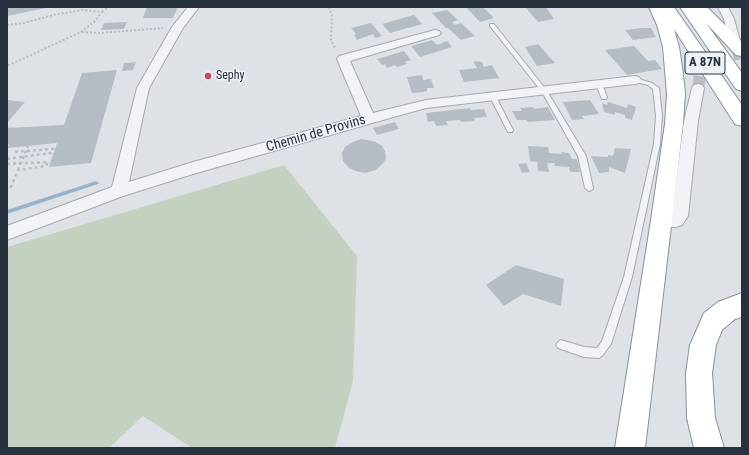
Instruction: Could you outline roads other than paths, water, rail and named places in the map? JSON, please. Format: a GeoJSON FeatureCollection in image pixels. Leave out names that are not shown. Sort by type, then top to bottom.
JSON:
{"type":"FeatureCollection","features":[{"type":"Feature","properties":{"kind":"highway"},"geometry":{"type":"LineString","coordinates":[[630,448],[674,124],[675,74],[671,46],[665,25],[656,7]]}},
{"type":"Feature","properties":{"kind":"highway","name":"A 87N"},"geometry":{"type":"LineString","coordinates":[[667,7],[742,118]]}},
{"type":"Feature","properties":{"kind":"highway","name":"A 87N"},"geometry":{"type":"LineString","coordinates":[[687,7],[742,85]]}},
{"type":"Feature","properties":{"kind":"highway"},"geometry":{"type":"LineString","coordinates":[[700,7],[738,47]]}},
{"type":"Feature","properties":{"kind":"highway"},"geometry":{"type":"LineString","coordinates":[[709,448],[701,418],[698,373],[703,345],[713,322],[727,310],[742,305]]}},
{"type":"Feature","properties":{"kind":"highway"},"geometry":{"type":"LineString","coordinates":[[636,406],[643,448]]}},
{"type":"Feature","properties":{"kind":"street"},"geometry":{"type":"LineString","coordinates":[[119,190],[142,92],[178,26],[194,7]]}},
{"type":"Feature","properties":{"kind":"street"},"geometry":{"type":"LineString","coordinates":[[722,7],[731,26],[738,47]]}},
{"type":"Feature","properties":{"kind":"street"},"geometry":{"type":"LineString","coordinates":[[731,26],[741,18]]}},
{"type":"Feature","properties":{"kind":"street"},"geometry":{"type":"LineString","coordinates":[[369,119],[343,59],[435,33]]}},
{"type":"Feature","properties":{"kind":"street","name":"Chemin de Provins"},"geometry":{"type":"LineString","coordinates":[[7,233],[119,190],[193,168],[426,104],[544,91],[602,90],[635,80]]}},
{"type":"Feature","properties":{"kind":"street"},"geometry":{"type":"LineString","coordinates":[[662,220],[676,220],[680,216],[691,121],[698,88]]}},
{"type":"Feature","properties":{"kind":"lane"},"geometry":{"type":"LineString","coordinates":[[492,25],[544,91],[582,156],[589,188]]}},
{"type":"Feature","properties":{"kind":"lane"},"geometry":{"type":"LineString","coordinates":[[561,345],[584,352],[599,353],[609,336],[628,277],[656,144],[659,116],[656,88],[650,84],[635,80]]}},
{"type":"Feature","properties":{"kind":"lane"},"geometry":{"type":"LineString","coordinates":[[493,97],[510,130]]}},
{"type":"Feature","properties":{"kind":"waterway"},"geometry":{"type":"LineString","coordinates":[[7,212],[96,183]]}},
{"type":"Feature","properties":{"kind":"tunnel"},"geometry":{"type":"LineString","coordinates":[[698,88],[700,75],[714,59],[742,53]]}},
{"type":"Feature","properties":{"kind":"place","name":"Sephy"},"geometry":{"type":"Point","coordinates":[208,76]}}]}
